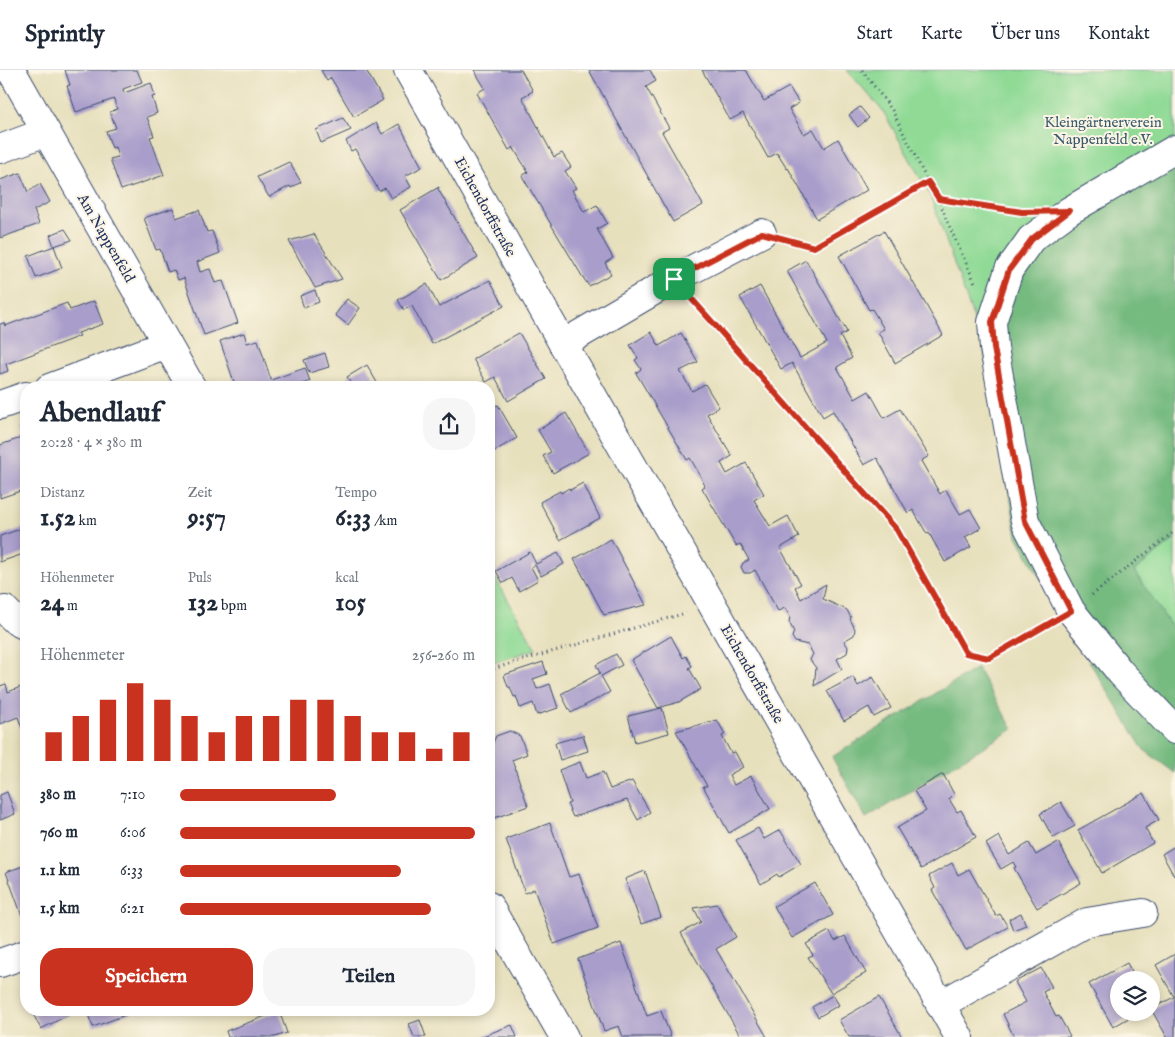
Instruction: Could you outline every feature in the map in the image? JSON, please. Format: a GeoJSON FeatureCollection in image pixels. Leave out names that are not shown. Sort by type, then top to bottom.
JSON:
{"type":"FeatureCollection","features":[{"type":"Feature","properties":{"kind":"street","name":"Am Nappenfeld"},"geometry":{"type":"LineString","coordinates":[[11,70],[188,381]]}},
{"type":"Feature","properties":{"kind":"street","name":"Eichendorffstraße"},"geometry":{"type":"LineString","coordinates":[[408,70],[959,1037]]}},
{"type":"Feature","properties":{"kind":"street"},"geometry":{"type":"LineString","coordinates":[[0,149],[46,132]]}},
{"type":"Feature","properties":{"kind":"street"},"geometry":{"type":"LineString","coordinates":[[1175,149],[1069,211],[1032,239],[1009,270],[992,322],[994,348],[1025,521],[1071,611],[1121,673],[1175,730]]}},
{"type":"Feature","properties":{"kind":"street"},"geometry":{"type":"LineString","coordinates":[[563,344],[674,279],[762,233]]}},
{"type":"Feature","properties":{"kind":"street"},"geometry":{"type":"LineString","coordinates":[[68,381],[167,344]]}},
{"type":"Feature","properties":{"kind":"street"},"geometry":{"type":"LineString","coordinates":[[0,406],[20,398]]}},
{"type":"Feature","properties":{"kind":"street"},"geometry":{"type":"LineString","coordinates":[[940,1005],[1087,922],[1143,913]]}},
{"type":"Feature","properties":{"kind":"street"},"geometry":{"type":"LineString","coordinates":[[495,916],[564,1037]]}},
{"type":"Feature","properties":{"kind":"street"},"geometry":{"type":"LineString","coordinates":[[0,963],[20,956]]}},
{"type":"Feature","properties":{"kind":"path"},"geometry":{"type":"LineString","coordinates":[[862,70],[892,110],[928,182],[939,199],[992,322]]}},
{"type":"Feature","properties":{"kind":"path"},"geometry":{"type":"LineString","coordinates":[[762,233],[814,247],[928,182]]}},
{"type":"Feature","properties":{"kind":"path"},"geometry":{"type":"LineString","coordinates":[[939,199],[1022,212],[1069,211]]}},
{"type":"Feature","properties":{"kind":"path"},"geometry":{"type":"LineString","coordinates":[[674,279],[897,530],[966,653],[989,658],[1071,611],[1175,531]]}},
{"type":"Feature","properties":{"kind":"path"},"geometry":{"type":"LineString","coordinates":[[495,668],[713,606]]}},
{"type":"Feature","properties":{"kind":"green space","name":"Kleingärtnerverein Nappenfeld e.V."},"geometry":{"type":"Polygon","coordinates":[[[847,70],[1175,70],[1175,158],[983,345],[930,195],[883,111],[847,70]]]}},
{"type":"Feature","properties":{"kind":"green space"},"geometry":{"type":"Polygon","coordinates":[[[1175,158],[1175,539],[1134,571],[1175,632],[1175,773],[1143,749],[1059,612],[1017,536],[983,345],[1002,304],[1028,264],[1051,238],[1175,158]]]}},
{"type":"Feature","properties":{"kind":"green space"},"geometry":{"type":"Polygon","coordinates":[[[1175,539],[1175,632],[1134,571],[1175,539]]]}},
{"type":"Feature","properties":{"kind":"green space"},"geometry":{"type":"Polygon","coordinates":[[[495,577],[536,649],[495,662],[495,577]]]}},
{"type":"Feature","properties":{"kind":"green space"},"geometry":{"type":"Polygon","coordinates":[[[977,668],[1013,729],[866,818],[832,757],[977,668]]]}},
{"type":"Feature","properties":{"kind":"building"},"geometry":{"type":"Polygon","coordinates":[[[65,70],[137,70],[142,82],[123,89],[124,93],[151,83],[155,96],[152,97],[157,113],[147,117],[154,136],[150,137],[164,175],[121,190],[110,159],[118,157],[115,147],[112,148],[106,131],[116,128],[110,112],[117,109],[114,99],[76,112],[67,86],[70,85],[65,70]]]}},
{"type":"Feature","properties":{"kind":"building"},"geometry":{"type":"Polygon","coordinates":[[[321,70],[366,70],[383,100],[354,117],[331,78],[327,81],[321,70]]]}},
{"type":"Feature","properties":{"kind":"building"},"geometry":{"type":"Polygon","coordinates":[[[474,70],[521,70],[533,91],[522,97],[554,157],[562,153],[571,167],[565,171],[576,188],[572,190],[584,212],[597,205],[607,223],[597,229],[613,258],[605,263],[611,274],[589,286],[582,276],[522,176],[528,172],[513,147],[509,150],[477,93],[485,88],[474,70]]]}},
{"type":"Feature","properties":{"kind":"building"},"geometry":{"type":"Polygon","coordinates":[[[589,70],[650,70],[656,81],[646,87],[669,128],[662,132],[703,205],[673,222],[589,70]]]}},
{"type":"Feature","properties":{"kind":"building"},"geometry":{"type":"Polygon","coordinates":[[[702,70],[746,70],[764,101],[789,87],[799,103],[789,109],[804,134],[813,129],[824,148],[838,139],[867,190],[817,219],[788,168],[777,153],[768,158],[743,113],[730,120],[702,70]]]}},
{"type":"Feature","properties":{"kind":"building"},"geometry":{"type":"Polygon","coordinates":[[[860,107],[869,118],[858,127],[849,115],[860,107]]]}},
{"type":"Feature","properties":{"kind":"building"},"geometry":{"type":"Polygon","coordinates":[[[343,118],[351,130],[321,143],[316,130],[343,118]]]}},
{"type":"Feature","properties":{"kind":"building"},"geometry":{"type":"Polygon","coordinates":[[[376,123],[382,134],[399,124],[422,167],[405,176],[411,187],[391,198],[385,188],[379,191],[355,149],[351,151],[346,141],[376,123]]]}},
{"type":"Feature","properties":{"kind":"building"},"geometry":{"type":"Polygon","coordinates":[[[289,162],[301,182],[269,197],[257,177],[289,162]]]}},
{"type":"Feature","properties":{"kind":"building"},"geometry":{"type":"Polygon","coordinates":[[[20,173],[28,192],[40,184],[50,202],[34,210],[39,224],[0,238],[0,180],[20,173]]]}},
{"type":"Feature","properties":{"kind":"building"},"geometry":{"type":"Polygon","coordinates":[[[439,187],[438,189],[478,258],[441,280],[400,210],[439,187]]]}},
{"type":"Feature","properties":{"kind":"building"},"geometry":{"type":"Polygon","coordinates":[[[173,208],[176,218],[199,210],[207,232],[212,231],[220,253],[197,262],[200,272],[210,269],[215,283],[223,281],[238,323],[204,335],[184,278],[178,280],[174,270],[168,272],[160,249],[156,250],[144,218],[173,208]]]}},
{"type":"Feature","properties":{"kind":"building"},"geometry":{"type":"Polygon","coordinates":[[[65,229],[72,240],[54,246],[50,235],[65,229]]]}},
{"type":"Feature","properties":{"kind":"building"},"geometry":{"type":"Polygon","coordinates":[[[884,231],[943,335],[895,363],[878,332],[884,329],[872,309],[869,310],[839,256],[884,231]]]}},
{"type":"Feature","properties":{"kind":"building"},"geometry":{"type":"Polygon","coordinates":[[[314,234],[342,279],[315,288],[289,241],[314,234]]]}},
{"type":"Feature","properties":{"kind":"building"},"geometry":{"type":"Polygon","coordinates":[[[54,246],[62,268],[36,278],[28,256],[54,246]]]}},
{"type":"Feature","properties":{"kind":"building"},"geometry":{"type":"Polygon","coordinates":[[[806,260],[847,332],[840,336],[852,358],[837,367],[855,399],[869,391],[884,418],[900,409],[929,456],[921,461],[940,494],[946,490],[960,514],[970,509],[981,528],[965,537],[971,547],[945,562],[929,533],[927,534],[913,510],[908,513],[877,458],[864,465],[833,411],[823,417],[792,363],[781,369],[740,297],[760,286],[800,358],[827,343],[787,271],[806,260]]]}},
{"type":"Feature","properties":{"kind":"building"},"geometry":{"type":"Polygon","coordinates":[[[490,280],[504,306],[432,344],[412,306],[404,310],[398,300],[427,284],[439,307],[490,280]]]}},
{"type":"Feature","properties":{"kind":"building"},"geometry":{"type":"Polygon","coordinates":[[[315,290],[319,302],[304,308],[300,296],[315,290]]]}},
{"type":"Feature","properties":{"kind":"building"},"geometry":{"type":"Polygon","coordinates":[[[347,299],[360,308],[348,325],[335,315],[347,299]]]}},
{"type":"Feature","properties":{"kind":"building"},"geometry":{"type":"Polygon","coordinates":[[[94,301],[103,324],[78,333],[80,336],[6,364],[8,371],[0,374],[0,324],[4,323],[5,326],[67,303],[70,310],[94,301]]]}},
{"type":"Feature","properties":{"kind":"building"},"geometry":{"type":"Polygon","coordinates":[[[651,332],[659,346],[681,333],[698,362],[680,371],[692,391],[705,384],[719,407],[707,414],[732,456],[721,463],[727,474],[746,463],[764,494],[754,500],[770,526],[788,516],[799,537],[780,548],[801,584],[795,587],[801,599],[826,584],[823,599],[847,610],[851,618],[855,629],[854,635],[844,641],[848,647],[847,653],[837,659],[842,669],[814,686],[816,668],[810,660],[813,654],[808,645],[795,642],[792,637],[794,632],[789,622],[790,617],[785,608],[778,611],[755,570],[750,573],[744,573],[741,567],[743,563],[749,560],[740,544],[736,546],[702,488],[705,486],[700,475],[690,458],[687,460],[636,373],[641,369],[635,360],[638,358],[630,345],[651,332]]]}},
{"type":"Feature","properties":{"kind":"building"},"geometry":{"type":"Polygon","coordinates":[[[244,333],[247,343],[258,340],[271,380],[305,368],[310,381],[234,381],[220,341],[244,333]]]}},
{"type":"Feature","properties":{"kind":"building"},"geometry":{"type":"Polygon","coordinates":[[[519,333],[546,379],[508,401],[495,377],[485,381],[473,359],[519,333]]]}},
{"type":"Feature","properties":{"kind":"building"},"geometry":{"type":"Polygon","coordinates":[[[325,353],[329,367],[309,373],[304,360],[325,353]]]}},
{"type":"Feature","properties":{"kind":"building"},"geometry":{"type":"Polygon","coordinates":[[[367,365],[376,381],[350,381],[347,377],[367,365]]]}},
{"type":"Feature","properties":{"kind":"building"},"geometry":{"type":"Polygon","coordinates":[[[498,405],[517,438],[495,451],[495,406],[498,405]]]}},
{"type":"Feature","properties":{"kind":"building"},"geometry":{"type":"Polygon","coordinates":[[[566,413],[589,453],[553,473],[543,456],[551,452],[538,430],[566,413]]]}},
{"type":"Feature","properties":{"kind":"building"},"geometry":{"type":"Polygon","coordinates":[[[20,438],[20,491],[0,498],[0,445],[20,438]]]}},
{"type":"Feature","properties":{"kind":"building"},"geometry":{"type":"Polygon","coordinates":[[[583,483],[600,518],[560,540],[540,502],[560,491],[561,493],[569,488],[570,490],[583,483]]]}},
{"type":"Feature","properties":{"kind":"building"},"geometry":{"type":"Polygon","coordinates":[[[20,529],[20,555],[0,562],[0,536],[20,529]]]}},
{"type":"Feature","properties":{"kind":"building"},"geometry":{"type":"Polygon","coordinates":[[[611,539],[646,605],[604,615],[574,559],[611,539]]]}},
{"type":"Feature","properties":{"kind":"building"},"geometry":{"type":"Polygon","coordinates":[[[530,552],[536,564],[558,553],[564,564],[541,576],[535,565],[531,567],[538,580],[519,591],[512,578],[503,583],[496,571],[530,552]]]}},
{"type":"Feature","properties":{"kind":"building"},"geometry":{"type":"Polygon","coordinates":[[[671,636],[683,658],[686,656],[692,666],[689,668],[701,689],[679,702],[658,708],[631,660],[671,636]]]}},
{"type":"Feature","properties":{"kind":"building"},"geometry":{"type":"Polygon","coordinates":[[[616,654],[622,665],[601,676],[610,692],[571,713],[561,694],[600,673],[596,665],[616,654]]]}},
{"type":"Feature","properties":{"kind":"building"},"geometry":{"type":"Polygon","coordinates":[[[543,662],[547,674],[533,679],[537,689],[550,684],[558,708],[537,715],[533,703],[520,708],[516,696],[514,697],[510,687],[508,687],[504,675],[543,662]]]}},
{"type":"Feature","properties":{"kind":"building"},"geometry":{"type":"Polygon","coordinates":[[[853,677],[858,686],[873,677],[891,708],[874,717],[869,707],[844,721],[827,691],[853,677]]]}},
{"type":"Feature","properties":{"kind":"building"},"geometry":{"type":"Polygon","coordinates":[[[6,684],[8,692],[20,687],[20,723],[18,717],[0,724],[0,686],[6,684]]]}},
{"type":"Feature","properties":{"kind":"building"},"geometry":{"type":"Polygon","coordinates":[[[662,708],[669,733],[635,742],[628,716],[662,708]]]}},
{"type":"Feature","properties":{"kind":"building"},"geometry":{"type":"Polygon","coordinates":[[[717,720],[725,734],[722,736],[731,753],[735,752],[743,767],[729,775],[734,785],[751,776],[770,809],[729,833],[703,786],[707,786],[676,731],[717,720]]]}},
{"type":"Feature","properties":{"kind":"building"},"geometry":{"type":"Polygon","coordinates":[[[510,731],[520,736],[527,754],[512,760],[528,806],[495,818],[495,738],[496,736],[510,731]]]}},
{"type":"Feature","properties":{"kind":"building"},"geometry":{"type":"Polygon","coordinates":[[[583,735],[588,751],[560,760],[555,743],[583,735]]]}},
{"type":"Feature","properties":{"kind":"building"},"geometry":{"type":"Polygon","coordinates":[[[580,762],[586,778],[603,772],[610,789],[632,781],[650,812],[638,820],[627,800],[573,817],[567,804],[570,803],[559,770],[580,762]]]}},
{"type":"Feature","properties":{"kind":"building"},"geometry":{"type":"Polygon","coordinates":[[[943,774],[954,794],[949,799],[957,812],[961,810],[976,837],[921,869],[897,828],[926,811],[914,791],[943,774]]]}},
{"type":"Feature","properties":{"kind":"building"},"geometry":{"type":"Polygon","coordinates":[[[7,792],[15,814],[0,820],[0,795],[7,792]]]}},
{"type":"Feature","properties":{"kind":"building"},"geometry":{"type":"Polygon","coordinates":[[[1144,793],[1159,820],[1145,828],[1153,843],[1102,873],[1078,830],[1144,793]]]}},
{"type":"Feature","properties":{"kind":"building"},"geometry":{"type":"Polygon","coordinates":[[[1061,802],[1075,826],[1053,838],[1040,814],[1061,802]]]}},
{"type":"Feature","properties":{"kind":"building"},"geometry":{"type":"Polygon","coordinates":[[[550,823],[569,877],[579,874],[598,928],[554,944],[534,889],[525,893],[506,839],[550,823]]]}},
{"type":"Feature","properties":{"kind":"building"},"geometry":{"type":"Polygon","coordinates":[[[758,828],[764,839],[780,830],[801,864],[779,877],[777,874],[761,884],[736,840],[758,828]]]}},
{"type":"Feature","properties":{"kind":"building"},"geometry":{"type":"Polygon","coordinates":[[[999,836],[1009,855],[1029,843],[1036,855],[1058,842],[1081,883],[1037,908],[1014,868],[1016,867],[1013,862],[1001,869],[986,844],[999,836]]]}},
{"type":"Feature","properties":{"kind":"building"},"geometry":{"type":"Polygon","coordinates":[[[1175,846],[1175,875],[1174,876],[1162,854],[1175,846]]]}},
{"type":"Feature","properties":{"kind":"building"},"geometry":{"type":"Polygon","coordinates":[[[952,863],[958,875],[969,869],[996,916],[1000,914],[1008,927],[966,950],[932,890],[935,888],[929,876],[952,863]]]}},
{"type":"Feature","properties":{"kind":"building"},"geometry":{"type":"Polygon","coordinates":[[[20,867],[20,910],[6,872],[20,867]]]}},
{"type":"Feature","properties":{"kind":"building"},"geometry":{"type":"Polygon","coordinates":[[[645,871],[661,917],[641,924],[625,879],[645,871]]]}},
{"type":"Feature","properties":{"kind":"building"},"geometry":{"type":"Polygon","coordinates":[[[815,883],[833,915],[792,938],[774,906],[815,883]]]}},
{"type":"Feature","properties":{"kind":"building"},"geometry":{"type":"Polygon","coordinates":[[[717,904],[736,937],[716,949],[767,1037],[741,1037],[681,933],[701,922],[694,908],[717,904]]]}},
{"type":"Feature","properties":{"kind":"building"},"geometry":{"type":"Polygon","coordinates":[[[1021,913],[1026,925],[1013,930],[1009,919],[1021,913]]]}},
{"type":"Feature","properties":{"kind":"building"},"geometry":{"type":"Polygon","coordinates":[[[829,931],[835,941],[845,936],[866,973],[831,993],[808,957],[813,955],[806,944],[829,931]]]}},
{"type":"Feature","properties":{"kind":"building"},"geometry":{"type":"Polygon","coordinates":[[[621,943],[647,1016],[661,1011],[671,1037],[623,1037],[619,1026],[604,1031],[578,959],[621,943]]]}},
{"type":"Feature","properties":{"kind":"building"},"geometry":{"type":"Polygon","coordinates":[[[1175,954],[1175,1037],[1167,1037],[1158,1021],[1160,1021],[1160,1004],[1174,997],[1156,965],[1175,954]]]}},
{"type":"Feature","properties":{"kind":"building"},"geometry":{"type":"Polygon","coordinates":[[[1127,963],[1131,971],[1113,971],[1127,963]]]}},
{"type":"Feature","properties":{"kind":"building"},"geometry":{"type":"Polygon","coordinates":[[[1041,968],[1052,987],[1043,992],[1056,1017],[1059,1016],[1070,1036],[1014,1037],[1003,1014],[1026,1002],[1015,982],[1041,968]]]}},
{"type":"Feature","properties":{"kind":"building"},"geometry":{"type":"Polygon","coordinates":[[[1110,972],[1110,1021],[1123,1021],[1113,1027],[1089,984],[1110,972]]]}},
{"type":"Feature","properties":{"kind":"building"},"geometry":{"type":"Polygon","coordinates":[[[833,995],[839,1005],[818,1017],[812,1007],[833,995]]]}},
{"type":"Feature","properties":{"kind":"building"},"geometry":{"type":"Polygon","coordinates":[[[879,997],[902,1037],[849,1037],[839,1020],[879,997]]]}},
{"type":"Feature","properties":{"kind":"building"},"geometry":{"type":"Polygon","coordinates":[[[34,1016],[66,1016],[41,1029],[34,1016]]]}},
{"type":"Feature","properties":{"kind":"building"},"geometry":{"type":"Polygon","coordinates":[[[88,1016],[123,1016],[93,1027],[88,1016]]]}},
{"type":"Feature","properties":{"kind":"building"},"geometry":{"type":"Polygon","coordinates":[[[266,1016],[281,1016],[287,1033],[275,1037],[228,1037],[226,1031],[266,1016]]]}},
{"type":"Feature","properties":{"kind":"building"},"geometry":{"type":"Polygon","coordinates":[[[420,1020],[426,1037],[414,1037],[409,1024],[420,1020]]]}},
{"type":"Feature","properties":{"kind":"building"},"geometry":{"type":"Polygon","coordinates":[[[512,1025],[517,1037],[480,1037],[512,1025]]]}},
{"type":"Feature","properties":{"kind":"route"},"geometry":{"type":"LineString","coordinates":[[928,182],[939,199],[1022,212],[1069,211],[1032,239],[1009,270],[992,322],[994,348],[1025,521],[1071,611],[989,658],[966,653],[897,530],[674,279],[762,233],[814,247],[928,182]]}}]}
